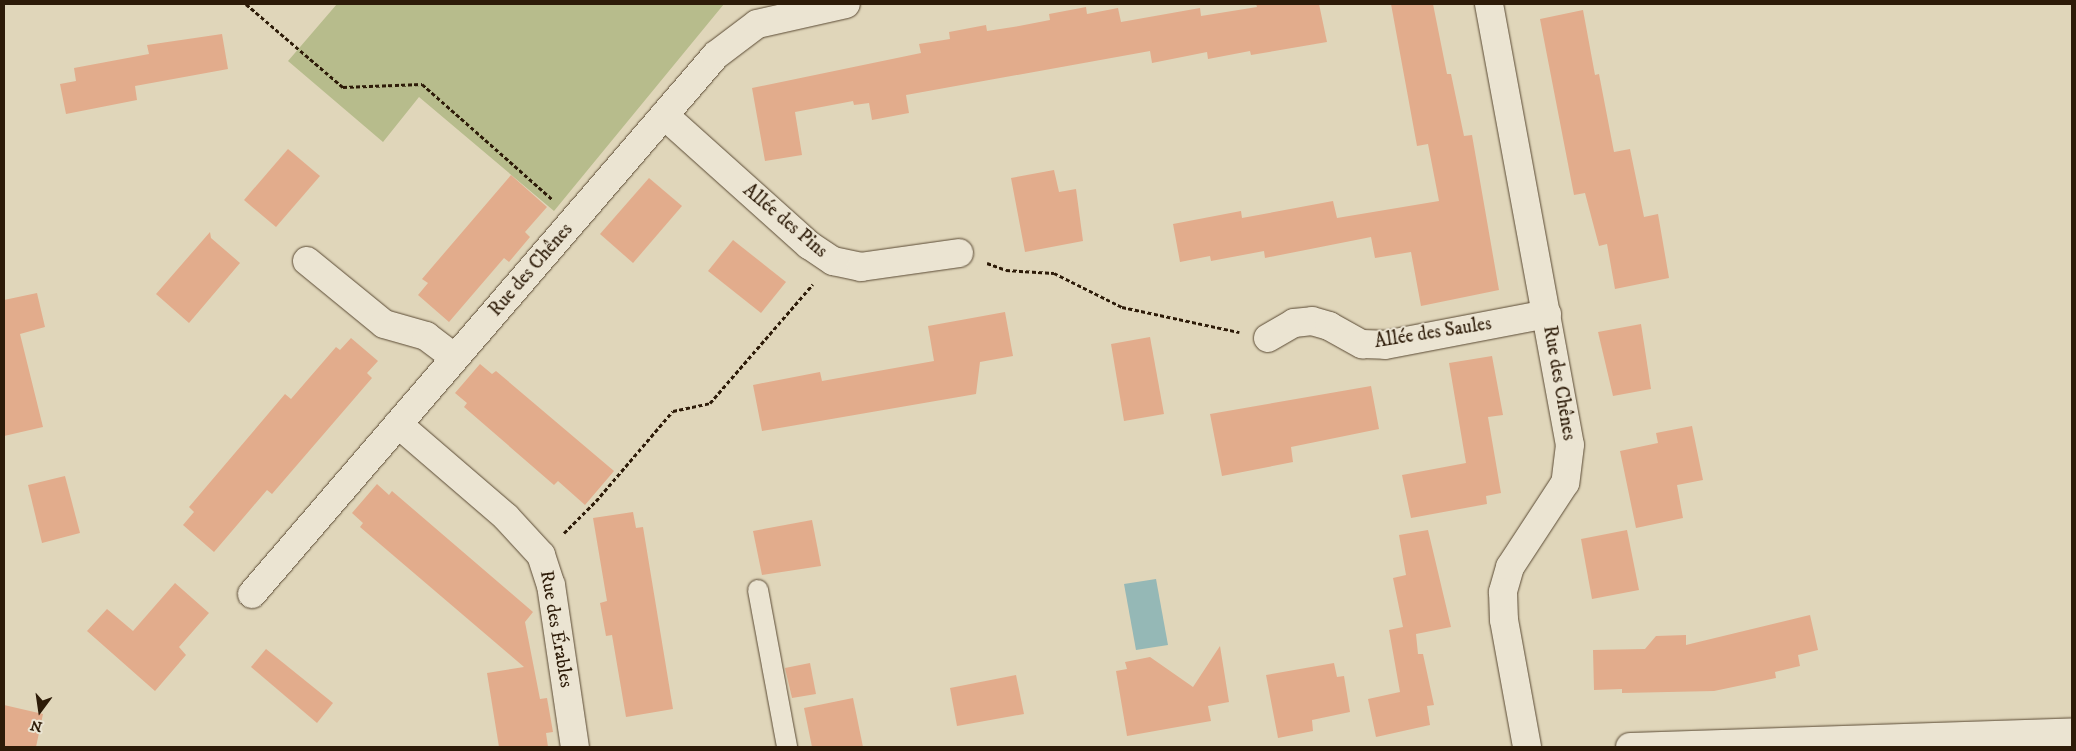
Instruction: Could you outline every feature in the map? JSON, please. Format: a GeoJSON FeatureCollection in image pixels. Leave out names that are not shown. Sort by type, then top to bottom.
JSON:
{"type":"FeatureCollection","features":[{"type":"Feature","properties":{"kind":"street","name":"Rue des Chênes"},"geometry":{"type":"LineString","coordinates":[[252,594],[454,357],[716,55],[741,34],[775,18],[846,4]]}},
{"type":"Feature","properties":{"kind":"street","name":"Rue des Chênes"},"geometry":{"type":"LineString","coordinates":[[1489,4],[1570,445],[1569,471],[1560,494],[1510,568],[1503,592],[1504,620],[1527,747]]}},
{"type":"Feature","properties":{"kind":"street","name":"Allée des Pins"},"geometry":{"type":"LineString","coordinates":[[664,116],[809,245],[833,261],[861,267],[959,253]]}},
{"type":"Feature","properties":{"kind":"street"},"geometry":{"type":"LineString","coordinates":[[307,261],[384,324],[426,336],[454,357]]}},
{"type":"Feature","properties":{"kind":"street","name":"Allée des Saules"},"geometry":{"type":"LineString","coordinates":[[1268,338],[1294,324],[1312,321],[1329,326],[1362,344],[1385,345],[1547,314]]}},
{"type":"Feature","properties":{"kind":"street","name":"Rue des Érables"},"geometry":{"type":"LineString","coordinates":[[398,424],[506,517],[541,555],[551,585],[575,747]]}},
{"type":"Feature","properties":{"kind":"street"},"geometry":{"type":"LineString","coordinates":[[1630,747],[2072,732]]}},
{"type":"Feature","properties":{"kind":"lane"},"geometry":{"type":"LineString","coordinates":[[758,590],[787,747]]}},
{"type":"Feature","properties":{"kind":"path"},"geometry":{"type":"LineString","coordinates":[[246,4],[343,87],[422,84],[574,220]]}},
{"type":"Feature","properties":{"kind":"path"},"geometry":{"type":"LineString","coordinates":[[959,253],[1006,270],[1054,274],[1122,307],[1268,338]]}},
{"type":"Feature","properties":{"kind":"path"},"geometry":{"type":"LineString","coordinates":[[541,555],[596,501],[674,412],[710,403],[833,261]]}},
{"type":"Feature","properties":{"kind":"green space"},"geometry":{"type":"Polygon","coordinates":[[[337,4],[724,4],[554,211],[419,97],[383,142],[288,61],[337,4]]]}},
{"type":"Feature","properties":{"kind":"water"},"geometry":{"type":"Polygon","coordinates":[[[1156,579],[1168,645],[1136,650],[1124,584],[1156,579]]]}},
{"type":"Feature","properties":{"kind":"building"},"geometry":{"type":"Polygon","coordinates":[[[1256,4],[1319,4],[1327,42],[1251,55],[1250,51],[1208,59],[1207,52],[1152,63],[1150,51],[906,95],[909,113],[872,120],[869,103],[854,105],[853,101],[795,112],[802,155],[765,161],[752,88],[921,53],[919,44],[950,39],[949,32],[986,25],[987,31],[1019,26],[1050,20],[1049,14],[1086,7],[1087,14],[1118,8],[1121,22],[1200,8],[1201,16],[1257,7],[1256,4]]]}},
{"type":"Feature","properties":{"kind":"building"},"geometry":{"type":"Polygon","coordinates":[[[1391,4],[1433,4],[1447,74],[1451,74],[1464,136],[1472,135],[1499,290],[1421,306],[1411,252],[1375,258],[1371,237],[1265,258],[1264,251],[1211,261],[1210,256],[1180,262],[1173,224],[1241,211],[1242,218],[1333,201],[1337,218],[1439,201],[1428,144],[1417,146],[1391,4]]]}},
{"type":"Feature","properties":{"kind":"building"},"geometry":{"type":"Polygon","coordinates":[[[1583,10],[1595,75],[1599,74],[1614,152],[1630,149],[1644,217],[1658,214],[1669,278],[1615,289],[1607,244],[1599,246],[1585,193],[1574,195],[1540,19],[1583,10]]]}},
{"type":"Feature","properties":{"kind":"building"},"geometry":{"type":"Polygon","coordinates":[[[222,34],[228,69],[135,86],[137,100],[66,114],[60,84],[76,81],[74,68],[149,54],[147,45],[222,34]]]}},
{"type":"Feature","properties":{"kind":"building"},"geometry":{"type":"Polygon","coordinates":[[[288,149],[320,176],[276,227],[244,200],[288,149]]]}},
{"type":"Feature","properties":{"kind":"building"},"geometry":{"type":"Polygon","coordinates":[[[1054,170],[1059,192],[1076,189],[1083,241],[1025,252],[1011,178],[1054,170]]]}},
{"type":"Feature","properties":{"kind":"building"},"geometry":{"type":"Polygon","coordinates":[[[511,175],[547,207],[525,232],[530,237],[509,262],[504,258],[449,322],[418,295],[428,283],[422,279],[511,175]]]}},
{"type":"Feature","properties":{"kind":"building"},"geometry":{"type":"Polygon","coordinates":[[[649,178],[682,206],[633,263],[600,234],[649,178]]]}},
{"type":"Feature","properties":{"kind":"building"},"geometry":{"type":"Polygon","coordinates":[[[210,232],[211,238],[240,263],[189,323],[156,294],[210,232]]]}},
{"type":"Feature","properties":{"kind":"building"},"geometry":{"type":"Polygon","coordinates":[[[733,240],[786,282],[761,313],[708,271],[733,240]]]}},
{"type":"Feature","properties":{"kind":"building"},"geometry":{"type":"Polygon","coordinates":[[[37,293],[45,327],[20,334],[43,427],[4,436],[4,300],[37,293]]]}},
{"type":"Feature","properties":{"kind":"building"},"geometry":{"type":"Polygon","coordinates":[[[1005,312],[1013,356],[980,362],[976,394],[762,431],[753,385],[820,372],[822,381],[934,361],[928,326],[1005,312]]]}},
{"type":"Feature","properties":{"kind":"building"},"geometry":{"type":"Polygon","coordinates":[[[1641,324],[1651,389],[1613,396],[1598,332],[1641,324]]]}},
{"type":"Feature","properties":{"kind":"building"},"geometry":{"type":"Polygon","coordinates":[[[1150,337],[1164,414],[1124,421],[1111,344],[1150,337]]]}},
{"type":"Feature","properties":{"kind":"building"},"geometry":{"type":"Polygon","coordinates":[[[351,338],[378,361],[367,373],[372,378],[272,494],[267,490],[214,552],[183,525],[194,512],[189,507],[285,394],[291,399],[336,347],[340,350],[351,338]]]}},
{"type":"Feature","properties":{"kind":"building"},"geometry":{"type":"Polygon","coordinates":[[[1492,356],[1503,415],[1488,417],[1501,493],[1486,496],[1487,504],[1411,518],[1402,475],[1466,463],[1449,363],[1492,356]]]}},
{"type":"Feature","properties":{"kind":"building"},"geometry":{"type":"Polygon","coordinates":[[[480,364],[492,374],[496,371],[614,471],[585,505],[558,481],[554,485],[464,407],[467,403],[455,393],[480,364]]]}},
{"type":"Feature","properties":{"kind":"building"},"geometry":{"type":"Polygon","coordinates":[[[1371,386],[1379,429],[1291,447],[1293,462],[1222,476],[1210,414],[1371,386]]]}},
{"type":"Feature","properties":{"kind":"building"},"geometry":{"type":"Polygon","coordinates":[[[1692,426],[1703,480],[1677,485],[1683,518],[1636,528],[1620,451],[1658,443],[1656,433],[1692,426]]]}},
{"type":"Feature","properties":{"kind":"building"},"geometry":{"type":"Polygon","coordinates":[[[65,476],[80,533],[42,543],[28,485],[65,476]]]}},
{"type":"Feature","properties":{"kind":"building"},"geometry":{"type":"Polygon","coordinates":[[[377,484],[389,495],[392,491],[533,612],[525,622],[540,699],[547,698],[553,732],[546,733],[548,747],[499,747],[487,673],[524,667],[360,527],[363,523],[352,513],[377,484]]]}},
{"type":"Feature","properties":{"kind":"building"},"geometry":{"type":"Polygon","coordinates":[[[633,512],[636,528],[643,527],[673,709],[626,717],[612,635],[606,636],[600,603],[607,601],[593,518],[633,512]]]}},
{"type":"Feature","properties":{"kind":"building"},"geometry":{"type":"Polygon","coordinates":[[[812,520],[821,566],[762,575],[753,531],[812,520]]]}},
{"type":"Feature","properties":{"kind":"building"},"geometry":{"type":"Polygon","coordinates":[[[1428,530],[1451,627],[1416,634],[1418,654],[1423,654],[1434,705],[1427,706],[1430,725],[1376,737],[1368,699],[1400,692],[1389,630],[1403,627],[1393,578],[1406,575],[1399,535],[1428,530]]]}},
{"type":"Feature","properties":{"kind":"building"},"geometry":{"type":"Polygon","coordinates":[[[1627,530],[1639,590],[1592,599],[1581,539],[1627,530]]]}},
{"type":"Feature","properties":{"kind":"building"},"geometry":{"type":"Polygon","coordinates":[[[175,583],[209,613],[179,647],[186,655],[155,691],[87,631],[107,609],[133,631],[175,583]]]}},
{"type":"Feature","properties":{"kind":"building"},"geometry":{"type":"Polygon","coordinates":[[[1810,615],[1818,650],[1798,655],[1800,666],[1775,672],[1776,678],[1714,691],[1622,693],[1622,689],[1594,690],[1593,650],[1645,649],[1656,636],[1686,635],[1686,645],[1810,615]]]}},
{"type":"Feature","properties":{"kind":"building"},"geometry":{"type":"Polygon","coordinates":[[[1220,646],[1229,702],[1208,706],[1211,721],[1127,736],[1116,671],[1127,669],[1125,662],[1150,657],[1193,687],[1220,646]]]}},
{"type":"Feature","properties":{"kind":"building"},"geometry":{"type":"Polygon","coordinates":[[[266,649],[333,703],[317,723],[251,667],[266,649]]]}},
{"type":"Feature","properties":{"kind":"building"},"geometry":{"type":"Polygon","coordinates":[[[810,663],[816,694],[792,698],[785,668],[810,663]]]}},
{"type":"Feature","properties":{"kind":"building"},"geometry":{"type":"Polygon","coordinates":[[[1334,663],[1337,677],[1344,676],[1350,712],[1312,720],[1313,731],[1278,738],[1266,675],[1334,663]]]}},
{"type":"Feature","properties":{"kind":"building"},"geometry":{"type":"Polygon","coordinates":[[[1016,675],[1024,714],[957,726],[950,688],[1016,675]]]}},
{"type":"Feature","properties":{"kind":"building"},"geometry":{"type":"Polygon","coordinates":[[[853,698],[863,747],[812,747],[804,708],[853,698]]]}},
{"type":"Feature","properties":{"kind":"building"},"geometry":{"type":"Polygon","coordinates":[[[4,705],[43,714],[36,747],[4,747],[4,705]]]}}]}
